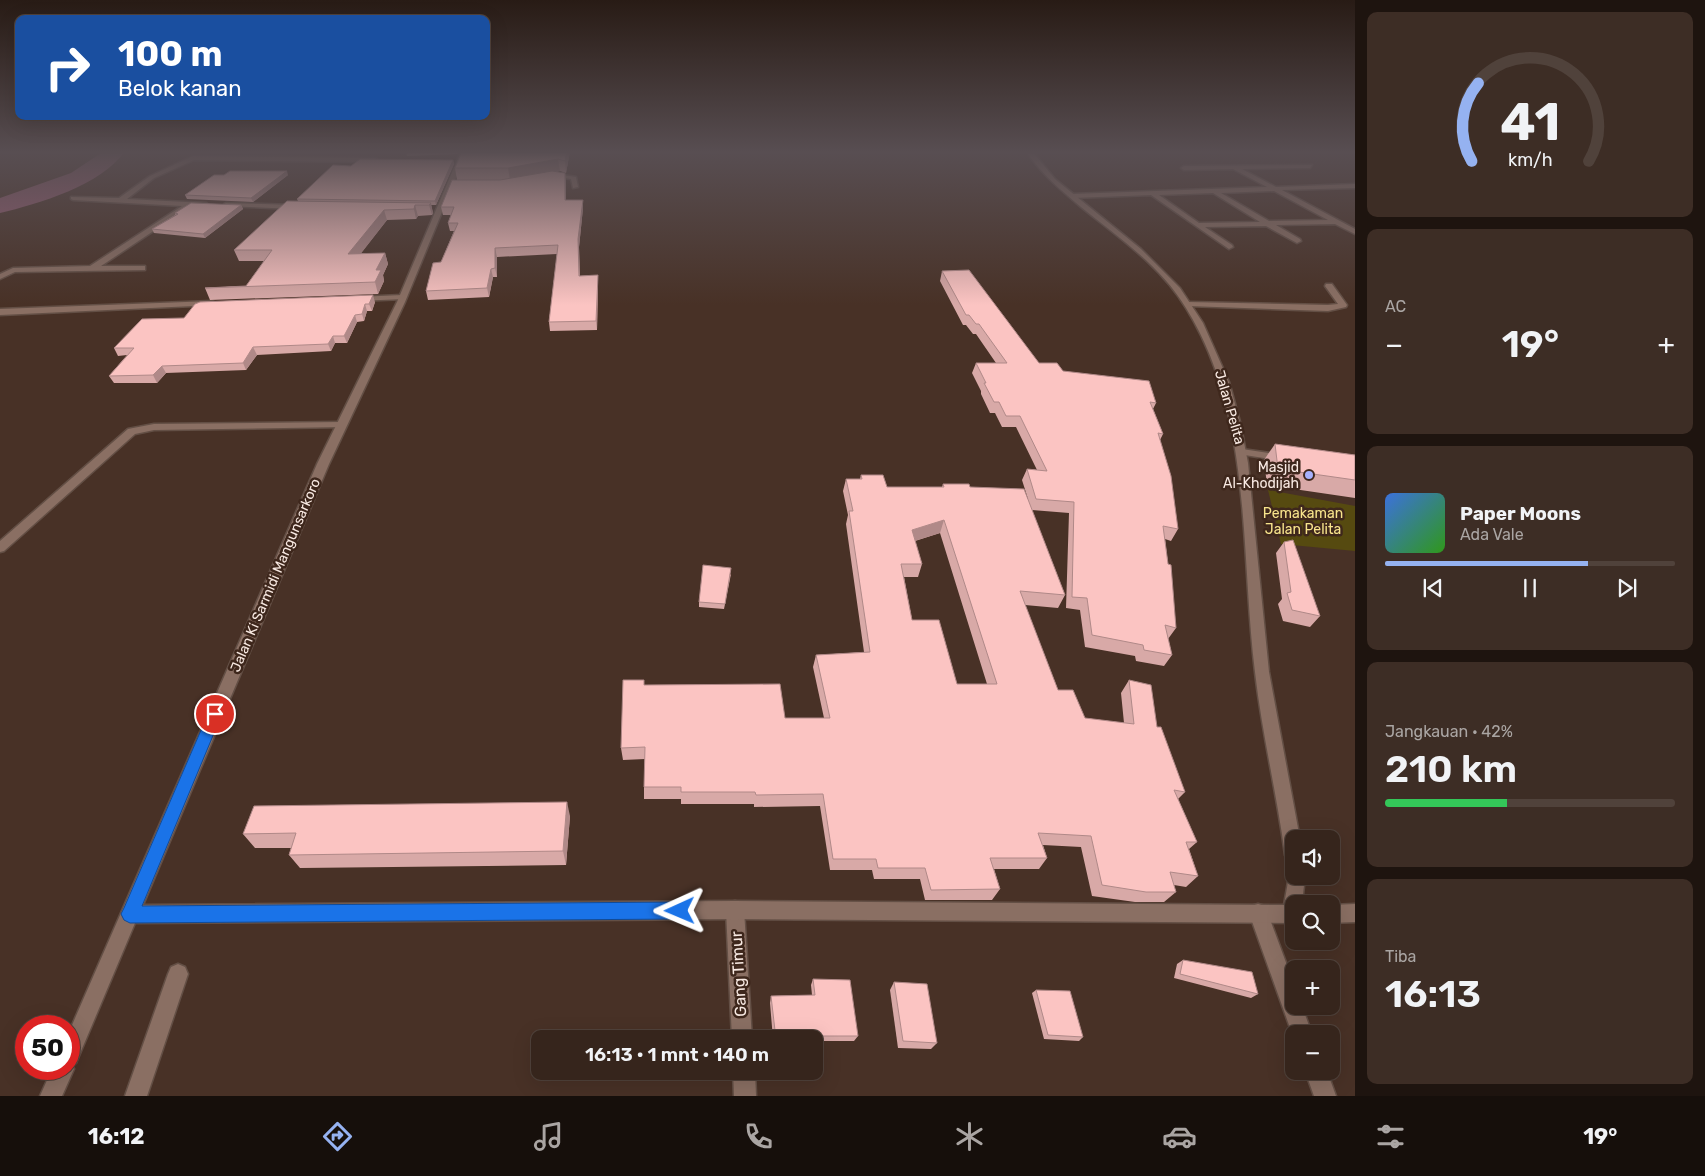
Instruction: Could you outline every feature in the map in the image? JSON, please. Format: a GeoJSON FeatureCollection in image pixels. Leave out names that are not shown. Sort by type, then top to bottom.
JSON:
{"type":"FeatureCollection","features":[{"type":"Feature","properties":{"kind":"street"},"geometry":{"type":"LineString","coordinates":[[158,202],[305,207]]}},
{"type":"Feature","properties":{"kind":"street","name":"Jalan Ki Sarmidi Mangunsarkoro"},"geometry":{"type":"LineString","coordinates":[[80,1030],[341,425],[402,297],[434,209],[439,202]]}},
{"type":"Feature","properties":{"kind":"street","name":"Jalan Pelita"},"geometry":{"type":"LineString","coordinates":[[1079,202],[1161,272],[1188,304],[1223,376],[1242,452],[1251,516],[1252,572],[1262,672],[1290,830]]}},
{"type":"Feature","properties":{"kind":"street"},"geometry":{"type":"LineString","coordinates":[[1164,202],[1229,247]]}},
{"type":"Feature","properties":{"kind":"street"},"geometry":{"type":"LineString","coordinates":[[1231,202],[1297,241]]}},
{"type":"Feature","properties":{"kind":"street"},"geometry":{"type":"LineString","coordinates":[[1299,202],[1355,232]]}},
{"type":"Feature","properties":{"kind":"street"},"geometry":{"type":"LineString","coordinates":[[93,268],[190,204]]}},
{"type":"Feature","properties":{"kind":"street"},"geometry":{"type":"LineString","coordinates":[[1198,225],[1336,222]]}},
{"type":"Feature","properties":{"kind":"street"},"geometry":{"type":"LineString","coordinates":[[0,276],[13,270],[142,268]]}},
{"type":"Feature","properties":{"kind":"street"},"geometry":{"type":"LineString","coordinates":[[1188,304],[1328,308],[1343,305],[1329,286]]}},
{"type":"Feature","properties":{"kind":"street"},"geometry":{"type":"LineString","coordinates":[[345,299],[402,297]]}},
{"type":"Feature","properties":{"kind":"street"},"geometry":{"type":"LineString","coordinates":[[0,312],[219,303]]}},
{"type":"Feature","properties":{"kind":"street"},"geometry":{"type":"LineString","coordinates":[[0,548],[132,431],[154,427],[341,425]]}},
{"type":"Feature","properties":{"kind":"street"},"geometry":{"type":"LineString","coordinates":[[1242,452],[1298,460]]}},
{"type":"Feature","properties":{"kind":"street"},"geometry":{"type":"LineString","coordinates":[[130,914],[734,910],[1285,914]]}},
{"type":"Feature","properties":{"kind":"street","name":"Gang Timur"},"geometry":{"type":"LineString","coordinates":[[734,910],[741,1030]]}},
{"type":"Feature","properties":{"kind":"street"},"geometry":{"type":"LineString","coordinates":[[1258,913],[1299,1025]]}},
{"type":"Feature","properties":{"kind":"street"},"geometry":{"type":"LineString","coordinates":[[1340,914],[1355,913]]}},
{"type":"Feature","properties":{"kind":"street"},"geometry":{"type":"LineString","coordinates":[[136,1096],[178,974]]}},
{"type":"Feature","properties":{"kind":"street"},"geometry":{"type":"LineString","coordinates":[[51,1096],[58,1080]]}},
{"type":"Feature","properties":{"kind":"street"},"geometry":{"type":"LineString","coordinates":[[744,1080],[745,1096]]}},
{"type":"Feature","properties":{"kind":"street"},"geometry":{"type":"LineString","coordinates":[[1319,1080],[1325,1096]]}},
{"type":"Feature","properties":{"kind":"green space","name":"Pemakaman Jalan Pelita"},"geometry":{"type":"Polygon","coordinates":[[[1268,490],[1355,506],[1355,551],[1281,544],[1268,490]]]}},
{"type":"Feature","properties":{"kind":"building"},"geometry":{"type":"Polygon","coordinates":[[[286,202],[431,203],[429,205],[415,205],[414,209],[384,210],[348,254],[385,253],[376,270],[381,270],[375,282],[205,288],[246,286],[272,250],[234,250],[286,202]]]}},
{"type":"Feature","properties":{"kind":"building"},"geometry":{"type":"Polygon","coordinates":[[[443,202],[583,202],[578,239],[579,276],[598,275],[596,321],[549,322],[558,245],[495,248],[495,268],[491,269],[487,288],[426,291],[433,263],[441,262],[458,223],[448,223],[454,207],[441,207],[443,202]]]}},
{"type":"Feature","properties":{"kind":"building"},"geometry":{"type":"Polygon","coordinates":[[[191,203],[241,205],[203,234],[152,229],[178,214],[175,213],[191,203]]]}},
{"type":"Feature","properties":{"kind":"building"},"geometry":{"type":"Polygon","coordinates":[[[969,270],[1039,363],[1057,363],[1063,371],[1149,381],[1156,403],[1150,402],[1163,434],[1158,433],[1171,476],[1178,529],[1163,526],[1168,564],[1171,565],[1176,628],[1165,625],[1172,655],[1144,650],[1143,645],[1092,635],[1087,598],[1072,597],[1074,502],[1036,499],[1027,469],[1047,471],[1020,416],[1006,416],[999,402],[994,402],[976,363],[1007,363],[979,324],[976,324],[969,315],[966,315],[942,271],[969,270]]]}},
{"type":"Feature","properties":{"kind":"building"},"geometry":{"type":"Polygon","coordinates":[[[373,295],[369,304],[365,304],[362,314],[355,315],[344,336],[333,336],[328,344],[253,347],[243,363],[162,366],[153,375],[109,376],[134,348],[114,348],[142,319],[184,318],[195,304],[200,302],[373,295]]]}},
{"type":"Feature","properties":{"kind":"building"},"geometry":{"type":"Polygon","coordinates":[[[1275,444],[1355,455],[1355,480],[1278,469],[1275,444]]]}},
{"type":"Feature","properties":{"kind":"building"},"geometry":{"type":"Polygon","coordinates":[[[861,475],[883,475],[887,487],[944,487],[943,484],[969,484],[970,487],[1024,489],[1065,595],[1020,591],[1058,690],[1073,690],[1085,718],[1134,724],[1129,680],[1151,685],[1157,727],[1161,727],[1185,792],[1174,790],[1197,842],[1186,842],[1198,876],[1170,872],[1176,892],[1146,892],[1102,885],[1091,836],[1038,833],[1047,858],[990,858],[1000,889],[931,890],[925,868],[878,868],[876,859],[833,859],[823,794],[756,795],[755,792],[681,792],[681,787],[644,787],[645,747],[621,748],[623,680],[644,680],[644,685],[780,684],[785,718],[830,718],[816,655],[870,652],[849,511],[853,511],[846,479],[862,479],[861,475]],[[944,520],[912,530],[922,564],[901,564],[912,620],[939,620],[957,684],[997,684],[944,520]]]}},
{"type":"Feature","properties":{"kind":"building"},"geometry":{"type":"Polygon","coordinates":[[[1293,540],[1320,616],[1292,610],[1287,593],[1291,592],[1284,542],[1293,540]]]}},
{"type":"Feature","properties":{"kind":"building"},"geometry":{"type":"Polygon","coordinates":[[[703,565],[731,568],[725,604],[699,602],[703,565]]]}},
{"type":"Feature","properties":{"kind":"building"},"geometry":{"type":"Polygon","coordinates":[[[567,802],[563,851],[289,855],[296,833],[243,834],[254,806],[567,802]]]}},
{"type":"Feature","properties":{"kind":"building"},"geometry":{"type":"Polygon","coordinates":[[[1183,960],[1252,972],[1258,994],[1180,974],[1183,960]]]}},
{"type":"Feature","properties":{"kind":"building"},"geometry":{"type":"Polygon","coordinates":[[[813,979],[850,980],[858,1036],[823,1036],[823,1030],[775,1030],[771,996],[815,995],[813,979]]]}},
{"type":"Feature","properties":{"kind":"building"},"geometry":{"type":"Polygon","coordinates":[[[894,982],[927,984],[937,1043],[903,1041],[894,982]]]}},
{"type":"Feature","properties":{"kind":"building"},"geometry":{"type":"Polygon","coordinates":[[[1036,990],[1070,991],[1083,1037],[1048,1035],[1036,990]]]}},
{"type":"Feature","properties":{"kind":"waterway"},"geometry":{"type":"LineString","coordinates":[[0,206],[12,202]]}},
{"type":"Feature","properties":{"kind":"place","name":"Masjid Al-Khodijah"},"geometry":{"type":"Point","coordinates":[1309,475]}},
{"type":"Feature","properties":{"kind":"route"},"geometry":{"type":"LineString","coordinates":[[215,714],[130,914],[182,916],[680,911]]}}]}
